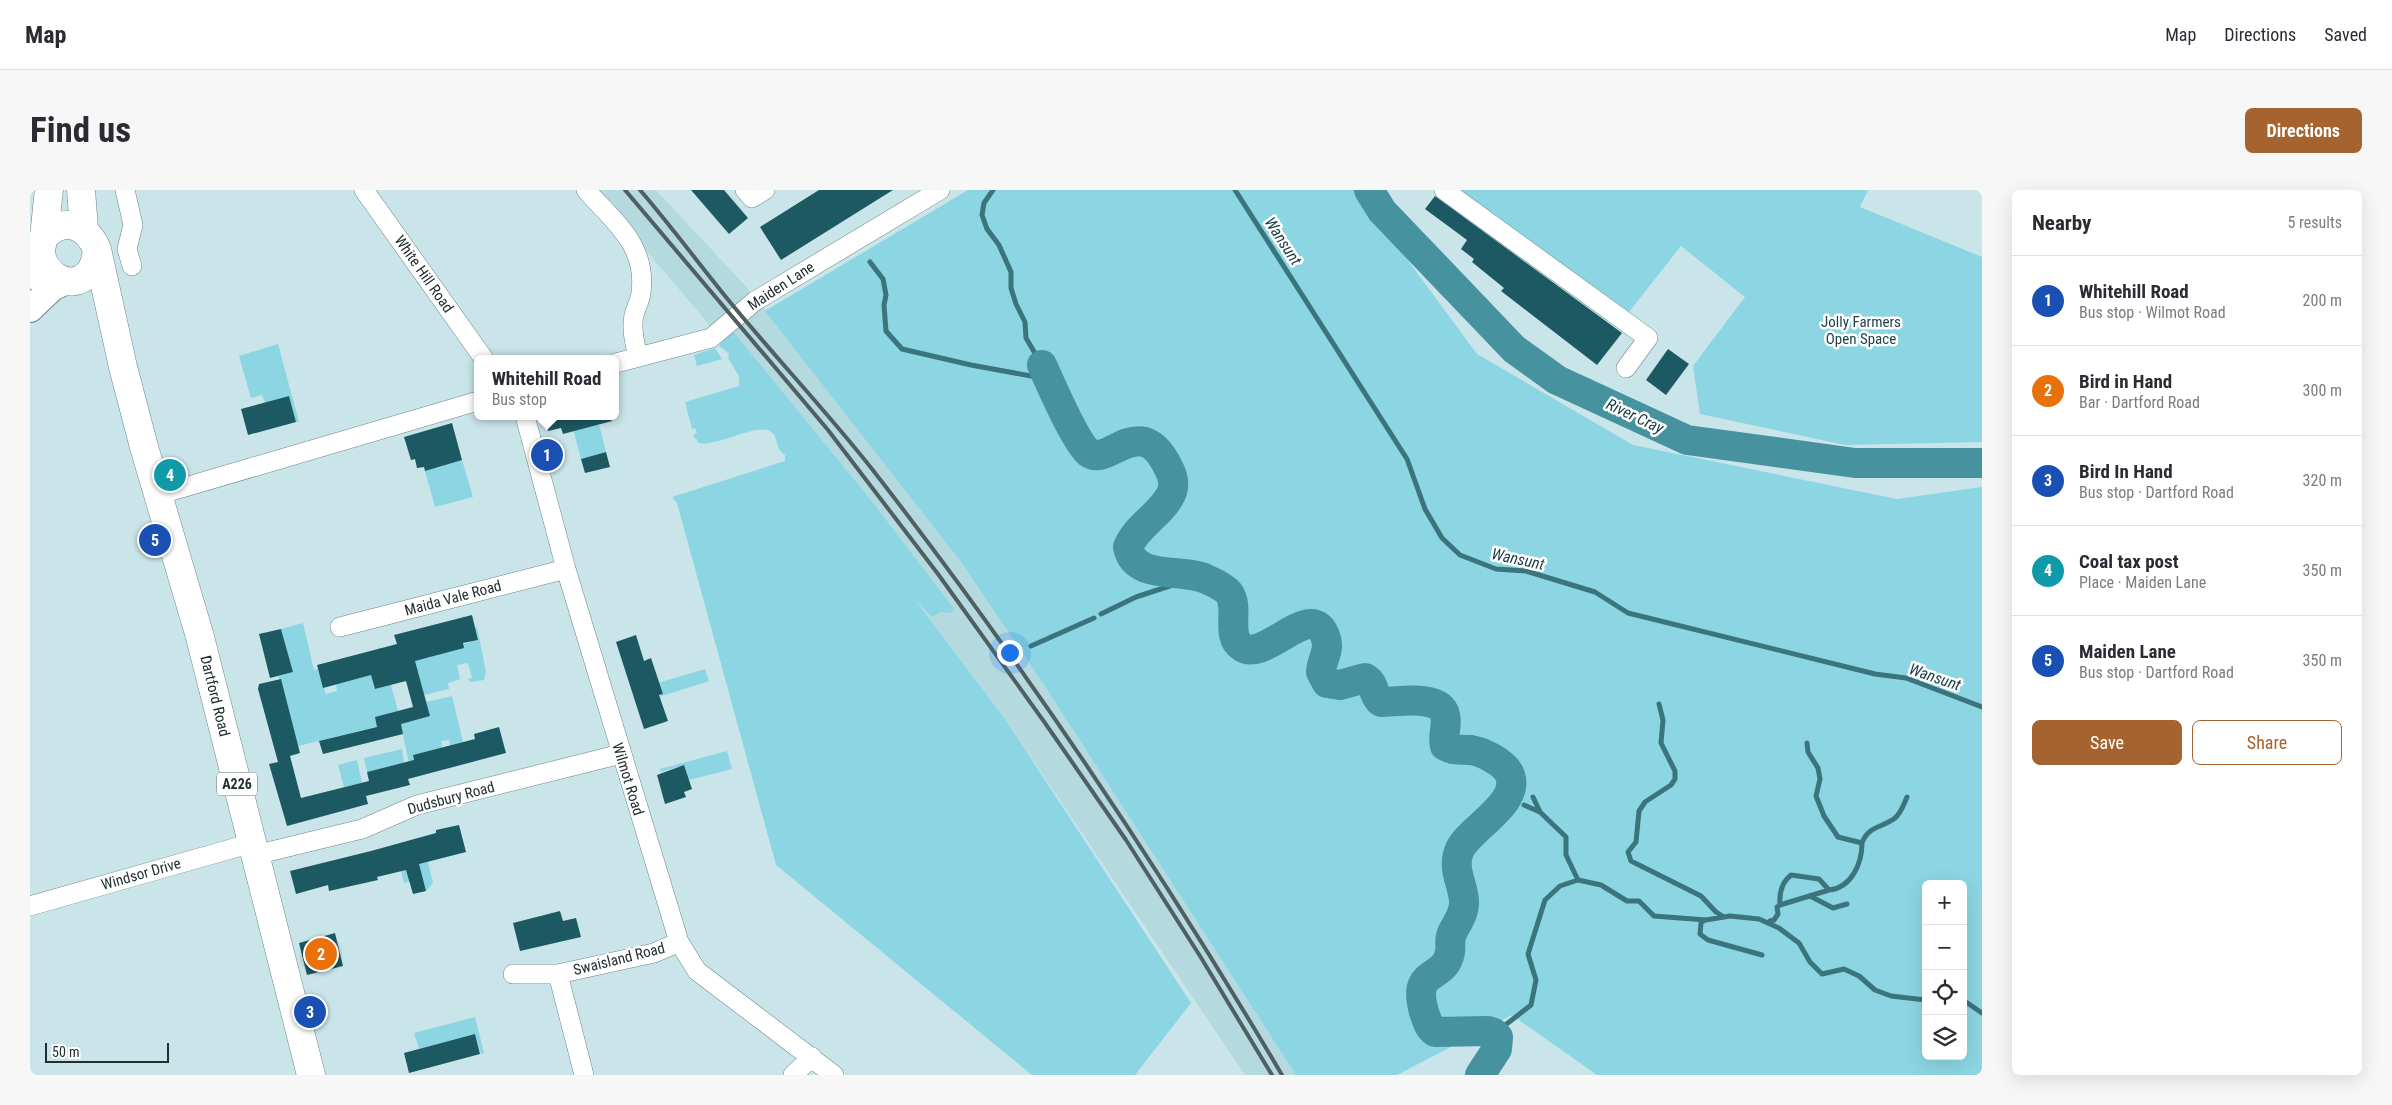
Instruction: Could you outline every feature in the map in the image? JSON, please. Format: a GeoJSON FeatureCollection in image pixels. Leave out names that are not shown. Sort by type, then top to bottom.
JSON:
{"type":"FeatureCollection","features":[{"type":"Feature","properties":{"kind":"main road"},"geometry":{"type":"LineString","coordinates":[[49,190],[42,245],[46,268],[52,275],[72,281]]}},
{"type":"Feature","properties":{"kind":"main road","name":"Dartford Road"},"geometry":{"type":"LineString","coordinates":[[81,190],[111,318],[158,495],[200,637],[311,1075]]}},
{"type":"Feature","properties":{"kind":"main road"},"geometry":{"type":"LineString","coordinates":[[30,276],[42,245],[53,229],[67,225],[91,239],[94,266],[88,274],[52,288],[30,309]]}},
{"type":"Feature","properties":{"kind":"main road","name":"Dartford Road"},"geometry":{"type":"LineString","coordinates":[[72,281],[88,287],[111,318]]}},
{"type":"Feature","properties":{"kind":"street"},"geometry":{"type":"LineString","coordinates":[[125,190],[133,225],[127,249],[132,266]]}},
{"type":"Feature","properties":{"kind":"street","name":"White Hill Road"},"geometry":{"type":"LineString","coordinates":[[364,190],[481,355]]}},
{"type":"Feature","properties":{"kind":"street"},"geometry":{"type":"LineString","coordinates":[[586,190],[634,245],[643,269],[641,295],[634,316],[634,338],[638,357]]}},
{"type":"Feature","properties":{"kind":"street"},"geometry":{"type":"LineString","coordinates":[[745,190],[752,198],[765,190]]}},
{"type":"Feature","properties":{"kind":"street","name":"Maiden Lane"},"geometry":{"type":"LineString","coordinates":[[619,362],[711,338],[755,301],[940,190]]}},
{"type":"Feature","properties":{"kind":"street"},"geometry":{"type":"LineString","coordinates":[[1444,190],[1648,338],[1626,368]]}},
{"type":"Feature","properties":{"kind":"street"},"geometry":{"type":"LineString","coordinates":[[158,495],[474,401]]}},
{"type":"Feature","properties":{"kind":"street","name":"Wilmot Road"},"geometry":{"type":"LineString","coordinates":[[526,420],[566,568],[679,942],[697,971],[834,1075]]}},
{"type":"Feature","properties":{"kind":"street","name":"Maida Vale Road"},"geometry":{"type":"LineString","coordinates":[[340,627],[566,568]]}},
{"type":"Feature","properties":{"kind":"street","name":"Dudsbury Road"},"geometry":{"type":"LineString","coordinates":[[253,849],[362,829],[417,806],[621,754]]}},
{"type":"Feature","properties":{"kind":"street","name":"Windsor Drive"},"geometry":{"type":"LineString","coordinates":[[30,906],[253,849]]}},
{"type":"Feature","properties":{"kind":"street","name":"Swaisland Road"},"geometry":{"type":"LineString","coordinates":[[513,974],[558,974],[654,953],[679,942]]}},
{"type":"Feature","properties":{"kind":"street","name":"Swaisland Road"},"geometry":{"type":"LineString","coordinates":[[558,974],[584,1075]]}},
{"type":"Feature","properties":{"kind":"street"},"geometry":{"type":"LineString","coordinates":[[793,1075],[812,1057]]}},
{"type":"Feature","properties":{"kind":"shaded area"},"geometry":{"type":"Polygon","coordinates":[[[595,190],[656,190],[752,293],[961,562],[1048,691],[1296,1075],[1245,1075],[1005,719],[807,456],[725,351],[706,321],[595,190]]]}},
{"type":"Feature","properties":{"kind":"green space"},"geometry":{"type":"Polygon","coordinates":[[[968,190],[1356,190],[1477,354],[1633,445],[1897,499],[1982,487],[1982,1075],[1597,1075],[1512,1015],[1397,1075],[1296,1075],[1048,691],[961,562],[765,311],[968,190]]]}},
{"type":"Feature","properties":{"kind":"green space","name":"Jolly Farmers Open Space"},"geometry":{"type":"Polygon","coordinates":[[[1458,190],[1868,190],[1860,207],[1982,257],[1982,442],[1845,445],[1700,414],[1693,366],[1745,297],[1681,246],[1629,312],[1458,190]]]}},
{"type":"Feature","properties":{"kind":"green space"},"geometry":{"type":"Polygon","coordinates":[[[732,330],[874,504],[954,609],[951,613],[940,612],[932,617],[916,601],[1005,719],[1191,1003],[1135,1075],[1032,1075],[776,865],[677,503],[672,497],[785,461],[785,455],[779,449],[775,437],[771,432],[765,430],[748,432],[717,442],[707,443],[699,443],[693,435],[697,433],[695,428],[692,429],[685,402],[739,386],[739,376],[728,358],[730,353],[719,346],[732,330]]]}},
{"type":"Feature","properties":{"kind":"green space"},"geometry":{"type":"Polygon","coordinates":[[[278,344],[299,422],[296,422],[289,396],[265,403],[262,395],[251,398],[239,356],[278,344]]]}},
{"type":"Feature","properties":{"kind":"green space"},"geometry":{"type":"Polygon","coordinates":[[[715,348],[722,359],[697,366],[694,355],[715,348]]]}},
{"type":"Feature","properties":{"kind":"green space"},"geometry":{"type":"Polygon","coordinates":[[[599,424],[606,452],[581,459],[572,425],[599,424]]]}},
{"type":"Feature","properties":{"kind":"green space"},"geometry":{"type":"Polygon","coordinates":[[[433,454],[437,468],[443,466],[442,461],[462,460],[473,497],[435,507],[425,471],[431,469],[433,454]]]}},
{"type":"Feature","properties":{"kind":"green space"},"geometry":{"type":"Polygon","coordinates":[[[303,623],[314,670],[318,669],[326,694],[337,691],[336,684],[371,675],[375,689],[386,686],[377,649],[381,648],[398,711],[427,706],[426,702],[452,696],[463,742],[450,746],[449,740],[441,741],[442,748],[413,755],[414,762],[409,763],[400,721],[278,751],[280,682],[278,676],[293,672],[281,629],[303,623]]]}},
{"type":"Feature","properties":{"kind":"green space"},"geometry":{"type":"Polygon","coordinates":[[[477,627],[486,672],[484,680],[471,682],[468,679],[472,678],[468,663],[457,665],[460,679],[448,683],[449,689],[424,695],[414,658],[427,653],[428,658],[478,640],[475,628],[477,627]]]}},
{"type":"Feature","properties":{"kind":"green space"},"geometry":{"type":"Polygon","coordinates":[[[705,669],[709,681],[656,698],[663,694],[661,689],[651,685],[705,669]]]}},
{"type":"Feature","properties":{"kind":"green space"},"geometry":{"type":"Polygon","coordinates":[[[402,749],[404,763],[367,772],[364,758],[402,749]]]}},
{"type":"Feature","properties":{"kind":"green space"},"geometry":{"type":"Polygon","coordinates":[[[727,751],[732,769],[689,780],[684,765],[661,772],[660,769],[727,751]]]}},
{"type":"Feature","properties":{"kind":"green space"},"geometry":{"type":"Polygon","coordinates":[[[357,760],[362,783],[344,787],[338,765],[357,760]]]}},
{"type":"Feature","properties":{"kind":"green space"},"geometry":{"type":"Polygon","coordinates":[[[427,858],[433,883],[426,891],[422,878],[404,883],[400,866],[427,858]]]}},
{"type":"Feature","properties":{"kind":"green space"},"geometry":{"type":"Polygon","coordinates":[[[475,1017],[484,1053],[481,1054],[475,1034],[419,1049],[414,1033],[475,1017]]]}},
{"type":"Feature","properties":{"kind":"building"},"geometry":{"type":"Polygon","coordinates":[[[691,190],[724,190],[748,218],[729,234],[691,190]]]}},
{"type":"Feature","properties":{"kind":"building"},"geometry":{"type":"Polygon","coordinates":[[[819,190],[893,190],[781,260],[760,227],[819,190]]]}},
{"type":"Feature","properties":{"kind":"building"},"geometry":{"type":"Polygon","coordinates":[[[1435,196],[1622,333],[1597,365],[1501,291],[1504,288],[1472,262],[1474,259],[1461,249],[1467,240],[1425,209],[1435,196]]]}},
{"type":"Feature","properties":{"kind":"building"},"geometry":{"type":"Polygon","coordinates":[[[1668,349],[1689,364],[1666,395],[1646,380],[1668,349]]]}},
{"type":"Feature","properties":{"kind":"building"},"geometry":{"type":"Polygon","coordinates":[[[289,396],[296,422],[248,435],[241,409],[289,396]]]}},
{"type":"Feature","properties":{"kind":"building"},"geometry":{"type":"Polygon","coordinates":[[[545,420],[612,421],[563,434],[561,428],[548,431],[545,420]]]}},
{"type":"Feature","properties":{"kind":"building"},"geometry":{"type":"Polygon","coordinates":[[[452,423],[462,460],[425,471],[424,467],[417,468],[415,459],[411,460],[404,437],[452,423]]]}},
{"type":"Feature","properties":{"kind":"building"},"geometry":{"type":"Polygon","coordinates":[[[606,452],[610,467],[585,473],[581,459],[606,452]]]}},
{"type":"Feature","properties":{"kind":"building"},"geometry":{"type":"Polygon","coordinates":[[[472,615],[478,640],[463,643],[464,648],[415,661],[430,716],[401,724],[403,734],[323,754],[319,741],[377,727],[375,717],[413,707],[406,681],[375,689],[371,675],[323,688],[317,665],[397,644],[394,635],[472,615]]]}},
{"type":"Feature","properties":{"kind":"building"},"geometry":{"type":"Polygon","coordinates":[[[281,629],[293,672],[270,678],[259,634],[281,629]]]}},
{"type":"Feature","properties":{"kind":"building"},"geometry":{"type":"Polygon","coordinates":[[[636,635],[644,661],[651,658],[663,694],[659,695],[668,721],[644,729],[616,642],[636,635]]]}},
{"type":"Feature","properties":{"kind":"building"},"geometry":{"type":"Polygon","coordinates":[[[281,679],[300,753],[290,756],[301,798],[369,781],[367,772],[414,760],[413,755],[475,739],[474,734],[499,727],[506,753],[408,779],[410,785],[366,796],[368,804],[287,826],[269,764],[278,762],[258,689],[259,684],[281,679]]]}},
{"type":"Feature","properties":{"kind":"building"},"geometry":{"type":"Polygon","coordinates":[[[684,765],[692,789],[684,792],[686,797],[665,804],[657,775],[684,765]]]}},
{"type":"Feature","properties":{"kind":"building"},"geometry":{"type":"Polygon","coordinates":[[[459,825],[466,852],[419,864],[426,891],[413,894],[406,870],[377,877],[378,880],[329,891],[328,885],[296,894],[290,871],[371,851],[436,833],[436,830],[459,825]]]}},
{"type":"Feature","properties":{"kind":"building"},"geometry":{"type":"Polygon","coordinates":[[[560,911],[563,921],[576,918],[581,937],[520,951],[513,923],[560,911]]]}},
{"type":"Feature","properties":{"kind":"building"},"geometry":{"type":"Polygon","coordinates":[[[335,933],[343,966],[307,975],[299,943],[335,933]]]}},
{"type":"Feature","properties":{"kind":"building"},"geometry":{"type":"Polygon","coordinates":[[[475,1034],[480,1054],[409,1073],[404,1053],[475,1034]]]}},
{"type":"Feature","properties":{"kind":"waterway"},"geometry":{"type":"LineString","coordinates":[[993,190],[984,203],[982,215],[987,229],[999,245],[1011,272],[1011,288],[1025,322],[1026,338],[1042,365]]}},
{"type":"Feature","properties":{"kind":"waterway","name":"Wansunt"},"geometry":{"type":"LineString","coordinates":[[1235,190],[1407,459],[1425,509],[1442,538],[1460,555],[1496,569],[1526,571],[1595,592],[1628,613],[1875,674],[1906,678],[1982,707]]}},
{"type":"Feature","properties":{"kind":"waterway","name":"River Cray"},"geometry":{"type":"LineString","coordinates":[[1369,190],[1382,211],[1514,349],[1557,380],[1687,440],[1855,463],[1982,463]]}},
{"type":"Feature","properties":{"kind":"waterway"},"geometry":{"type":"LineString","coordinates":[[870,262],[883,279],[886,295],[884,305],[886,331],[902,349],[971,365],[1042,378],[1050,384]]}},
{"type":"Feature","properties":{"kind":"waterway"},"geometry":{"type":"LineString","coordinates":[[1042,365],[1077,438],[1089,453],[1097,455],[1106,453],[1137,441],[1148,443],[1158,452],[1170,472],[1173,484],[1171,494],[1161,508],[1137,532],[1128,547],[1132,558],[1140,565],[1161,572],[1197,576],[1212,582],[1229,593],[1233,606],[1234,636],[1242,647],[1252,649],[1264,646],[1300,626],[1311,624],[1320,627],[1327,643],[1321,672],[1327,683],[1340,685],[1365,678],[1371,683],[1376,696],[1381,702],[1418,701],[1435,704],[1442,708],[1445,715],[1445,746],[1481,753],[1498,761],[1509,773],[1511,784],[1509,794],[1503,804],[1474,832],[1460,849],[1457,869],[1463,894],[1463,910],[1451,936],[1450,952],[1447,961],[1442,968],[1425,981],[1421,997],[1429,1026],[1435,1032],[1488,1031],[1498,1037],[1497,1049],[1480,1075]]}},
{"type":"Feature","properties":{"kind":"waterway"},"geometry":{"type":"LineString","coordinates":[[1101,614],[1136,597],[1182,582],[1192,575]]}},
{"type":"Feature","properties":{"kind":"waterway"},"geometry":{"type":"LineString","coordinates":[[1031,646],[1094,618]]}},
{"type":"Feature","properties":{"kind":"waterway"},"geometry":{"type":"LineString","coordinates":[[1659,704],[1663,720],[1661,743],[1675,771],[1675,779],[1671,785],[1645,802],[1639,811],[1636,842],[1628,852],[1631,861],[1701,896],[1716,912],[1724,917]]}},
{"type":"Feature","properties":{"kind":"waterway"},"geometry":{"type":"LineString","coordinates":[[1770,921],[1774,920],[1778,914],[1777,907],[1780,905],[1781,888],[1791,875],[1819,879],[1829,890],[1837,888],[1849,880],[1854,874],[1860,859],[1862,843],[1838,837],[1824,816],[1816,796],[1820,779],[1818,768],[1808,752],[1807,743]]}},
{"type":"Feature","properties":{"kind":"waterway"},"geometry":{"type":"LineString","coordinates":[[1533,797],[1540,812],[1566,837],[1566,855],[1578,880]]}},
{"type":"Feature","properties":{"kind":"waterway"},"geometry":{"type":"LineString","coordinates":[[1862,843],[1868,833],[1897,816],[1907,797]]}},
{"type":"Feature","properties":{"kind":"waterway"},"geometry":{"type":"LineString","coordinates":[[1524,805],[1540,812]]}},
{"type":"Feature","properties":{"kind":"waterway"},"geometry":{"type":"LineString","coordinates":[[1504,1026],[1531,1005],[1536,980],[1528,954],[1545,900],[1560,886],[1578,880],[1601,885],[1627,901],[1639,901],[1654,916],[1706,920],[1730,916],[1759,919],[1779,928],[1799,943],[1810,962],[1822,974],[1844,969],[1859,976],[1875,990],[1891,996],[1922,1000]]}},
{"type":"Feature","properties":{"kind":"waterway"},"geometry":{"type":"LineString","coordinates":[[1780,905],[1829,890]]}},
{"type":"Feature","properties":{"kind":"waterway"},"geometry":{"type":"LineString","coordinates":[[1810,896],[1833,908],[1847,904]]}},
{"type":"Feature","properties":{"kind":"waterway"},"geometry":{"type":"LineString","coordinates":[[1705,920],[1701,923],[1700,934],[1708,940],[1762,955]]}},
{"type":"Feature","properties":{"kind":"waterway"},"geometry":{"type":"LineString","coordinates":[[1967,1003],[1982,1013]]}},
{"type":"Feature","properties":{"kind":"railway"},"geometry":{"type":"LineString","coordinates":[[625,190],[828,430],[938,574],[1126,840],[1200,956],[1272,1075]]}},
{"type":"Feature","properties":{"kind":"railway"},"geometry":{"type":"LineString","coordinates":[[640,190],[730,302],[872,469],[982,616],[1035,690],[1137,842],[1187,919],[1282,1075]]}},
{"type":"Feature","properties":{"kind":"place","name":"Whitehill Road"},"geometry":{"type":"Point","coordinates":[547,455]}},
{"type":"Feature","properties":{"kind":"place","name":"Coal tax post"},"geometry":{"type":"Point","coordinates":[170,475]}},
{"type":"Feature","properties":{"kind":"place","name":"Maiden Lane"},"geometry":{"type":"Point","coordinates":[155,540]}},
{"type":"Feature","properties":{"kind":"place","name":"Bird in Hand"},"geometry":{"type":"Point","coordinates":[321,954]}},
{"type":"Feature","properties":{"kind":"place","name":"Bird In Hand"},"geometry":{"type":"Point","coordinates":[310,1012]}}]}
